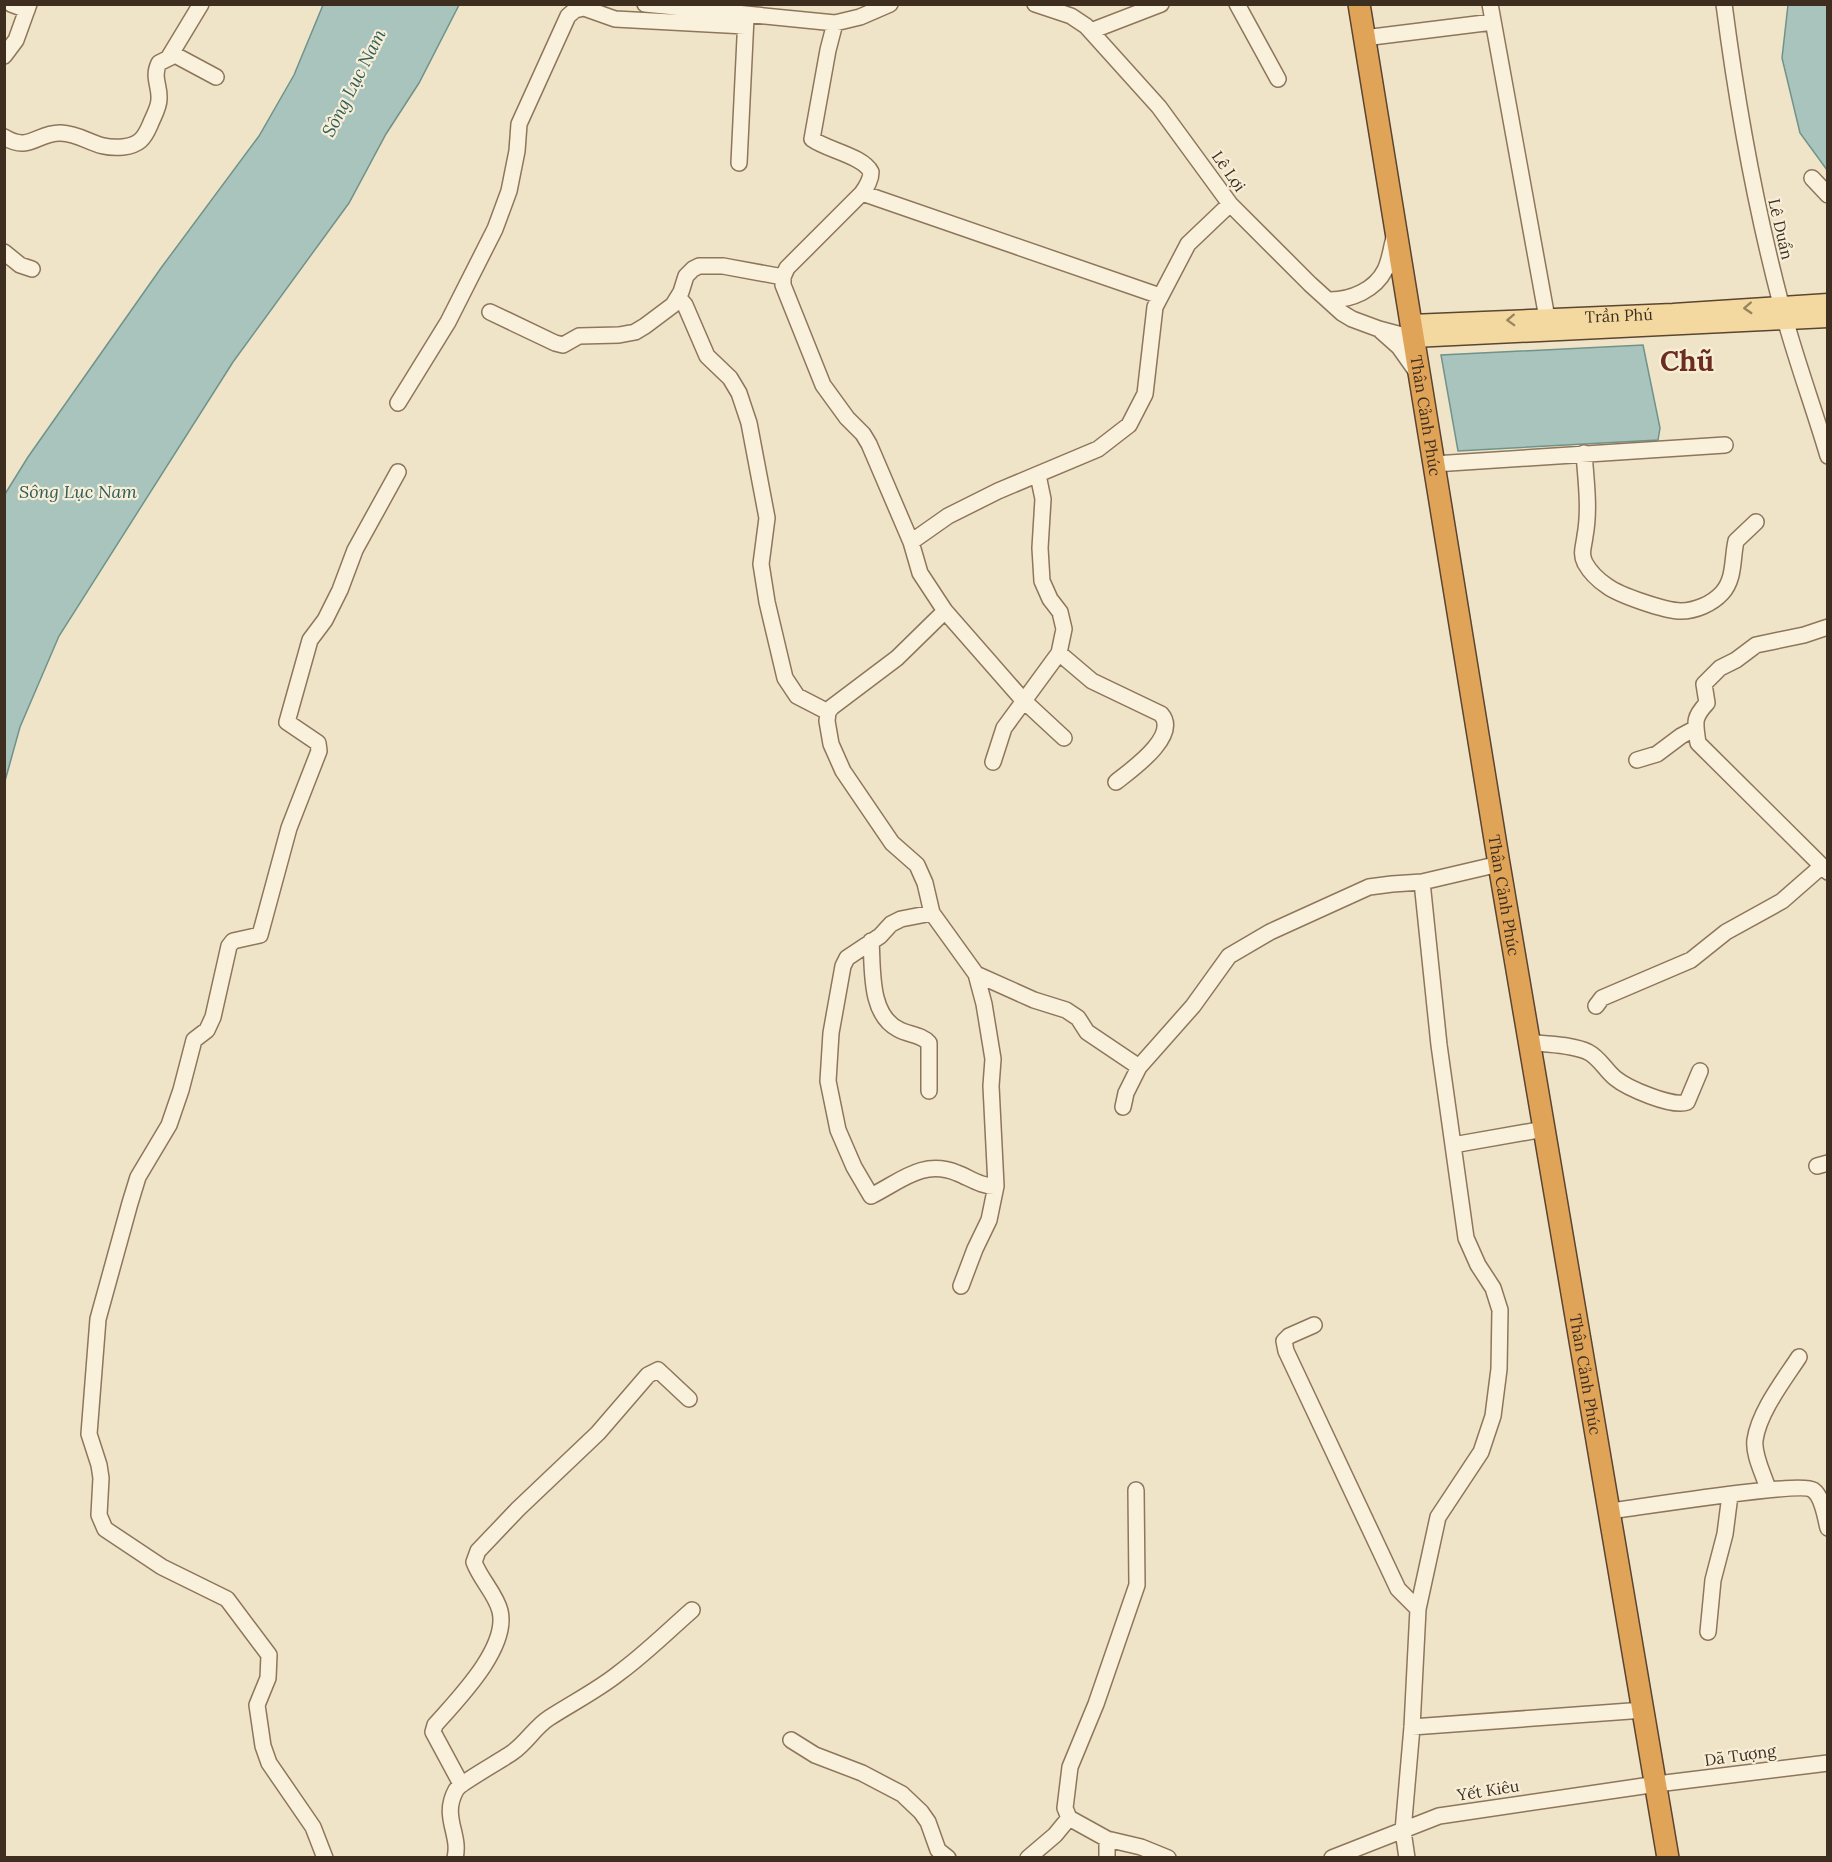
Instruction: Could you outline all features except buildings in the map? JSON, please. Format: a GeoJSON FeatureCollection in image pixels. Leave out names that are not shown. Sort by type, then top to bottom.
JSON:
{"type":"FeatureCollection","features":[{"type":"Feature","properties":{"kind":"highway","name":"Thân Cảnh Phúc"},"geometry":{"type":"LineString","coordinates":[[1359,4],[1498,864],[1668,1857]]}},
{"type":"Feature","properties":{"kind":"main road","name":"Trần Phú"},"geometry":{"type":"LineString","coordinates":[[1784,313],[1827,303]]}},
{"type":"Feature","properties":{"kind":"main road","name":"Trần Phú"},"geometry":{"type":"LineString","coordinates":[[1412,331],[1784,313],[1827,318]]}},
{"type":"Feature","properties":{"kind":"street"},"geometry":{"type":"LineString","coordinates":[[4,56],[16,40],[28,7],[11,4]]}},
{"type":"Feature","properties":{"kind":"street"},"geometry":{"type":"LineString","coordinates":[[169,57],[201,4]]}},
{"type":"Feature","properties":{"kind":"street"},"geometry":{"type":"LineString","coordinates":[[645,4],[746,20]]}},
{"type":"Feature","properties":{"kind":"street"},"geometry":{"type":"LineString","coordinates":[[398,403],[448,322],[495,229],[517,152],[519,124],[568,16],[575,10],[584,8],[615,20],[835,23],[860,17],[890,4]]}},
{"type":"Feature","properties":{"kind":"street","name":"Lê Lợi"},"geometry":{"type":"LineString","coordinates":[[1035,4],[1071,16],[1085,27],[1159,107],[1230,204],[1342,313],[1379,329],[1412,331]]}},
{"type":"Feature","properties":{"kind":"street"},"geometry":{"type":"LineString","coordinates":[[1082,4],[1085,27],[1161,4]]}},
{"type":"Feature","properties":{"kind":"street"},"geometry":{"type":"LineString","coordinates":[[1237,4],[1278,79]]}},
{"type":"Feature","properties":{"kind":"street"},"geometry":{"type":"LineString","coordinates":[[1490,4],[1549,326]]}},
{"type":"Feature","properties":{"kind":"street","name":"Lê Duẩn"},"geometry":{"type":"LineString","coordinates":[[1724,4],[1732,68],[1757,208],[1784,313],[1827,456]]}},
{"type":"Feature","properties":{"kind":"street"},"geometry":{"type":"LineString","coordinates":[[740,163],[746,20]]}},
{"type":"Feature","properties":{"kind":"street"},"geometry":{"type":"LineString","coordinates":[[1364,38],[1493,22]]}},
{"type":"Feature","properties":{"kind":"street"},"geometry":{"type":"LineString","coordinates":[[835,23],[812,139],[868,166],[871,176],[862,193],[787,268],[783,277],[783,285],[823,385],[869,444],[911,542],[920,573],[945,611],[1023,700],[1064,738]]}},
{"type":"Feature","properties":{"kind":"street"},"geometry":{"type":"LineString","coordinates":[[4,137],[20,144],[29,143],[52,133],[62,133],[105,148],[133,145],[141,142],[146,134],[159,100],[155,79],[159,63],[175,56],[216,77]]}},
{"type":"Feature","properties":{"kind":"street"},"geometry":{"type":"LineString","coordinates":[[1812,178],[1827,195]]}},
{"type":"Feature","properties":{"kind":"street"},"geometry":{"type":"LineString","coordinates":[[862,193],[1160,296]]}},
{"type":"Feature","properties":{"kind":"street"},"geometry":{"type":"LineString","coordinates":[[911,542],[948,516],[998,491],[1098,449],[1129,424],[1145,394],[1155,307],[1160,296],[1188,244],[1230,204]]}},
{"type":"Feature","properties":{"kind":"street"},"geometry":{"type":"LineString","coordinates":[[1330,300],[1344,300],[1367,290],[1385,271],[1396,232]]}},
{"type":"Feature","properties":{"kind":"street"},"geometry":{"type":"LineString","coordinates":[[4,252],[20,265],[32,269]]}},
{"type":"Feature","properties":{"kind":"street"},"geometry":{"type":"LineString","coordinates":[[490,312],[563,345],[579,336],[619,335],[635,332],[673,305],[686,276],[699,266],[723,266],[783,277]]}},
{"type":"Feature","properties":{"kind":"street"},"geometry":{"type":"LineString","coordinates":[[678,297],[685,304],[707,356],[730,378],[739,393],[749,423],[766,518],[761,564],[767,602],[785,678],[797,696],[828,712]]}},
{"type":"Feature","properties":{"kind":"street"},"geometry":{"type":"LineString","coordinates":[[1379,329],[1399,347],[1419,376]]}},
{"type":"Feature","properties":{"kind":"street"},"geometry":{"type":"LineString","coordinates":[[1434,464],[1725,445]]}},
{"type":"Feature","properties":{"kind":"street"},"geometry":{"type":"LineString","coordinates":[[1584,453],[1587,519],[1582,554],[1587,567],[1609,588],[1674,611],[1683,611],[1708,604],[1721,594],[1731,578],[1736,541],[1756,522]]}},
{"type":"Feature","properties":{"kind":"street"},"geometry":{"type":"LineString","coordinates":[[325,1857],[313,1827],[269,1763],[263,1746],[257,1705],[268,1678],[269,1655],[227,1599],[162,1568],[105,1528],[99,1515],[101,1478],[99,1465],[89,1434],[98,1319],[138,1177],[169,1125],[194,1040],[207,1030],[213,1017],[229,946],[233,941],[260,935],[289,828],[319,751],[318,743],[287,722],[301,666],[310,640],[325,620],[340,590],[355,550],[398,472]]}},
{"type":"Feature","properties":{"kind":"street"},"geometry":{"type":"LineString","coordinates":[[993,762],[1004,728],[1059,653],[1064,628],[1060,612],[1050,599],[1042,581],[1040,548],[1043,499],[1038,476]]}},
{"type":"Feature","properties":{"kind":"street"},"geometry":{"type":"LineString","coordinates":[[945,611],[897,658],[828,712],[827,721],[831,744],[843,771],[892,843],[917,865],[925,883],[932,913],[976,974],[984,1004],[993,1059],[991,1086],[996,1186],[989,1220],[961,1286]]}},
{"type":"Feature","properties":{"kind":"street"},"geometry":{"type":"LineString","coordinates":[[1596,1006],[1602,998],[1691,960],[1726,932],[1782,901],[1825,869],[1698,742],[1696,728],[1697,714],[1707,703],[1704,684],[1720,668],[1736,660],[1756,645],[1804,635],[1827,627]]}},
{"type":"Feature","properties":{"kind":"street"},"geometry":{"type":"LineString","coordinates":[[1059,653],[1092,681],[1161,714],[1166,720],[1166,728],[1147,758],[1116,782]]}},
{"type":"Feature","properties":{"kind":"street"},"geometry":{"type":"LineString","coordinates":[[1637,760],[1657,754],[1696,728]]}},
{"type":"Feature","properties":{"kind":"street"},"geometry":{"type":"LineString","coordinates":[[1123,1107],[1126,1094],[1139,1067],[1193,1006],[1229,956],[1270,932],[1369,887],[1422,882],[1498,864]]}},
{"type":"Feature","properties":{"kind":"street"},"geometry":{"type":"LineString","coordinates":[[1407,1857],[1402,1831],[1412,1727],[1418,1609],[1438,1517],[1481,1452],[1493,1416],[1499,1369],[1500,1310],[1493,1288],[1478,1265],[1466,1238],[1439,1045],[1422,882]]}},
{"type":"Feature","properties":{"kind":"street"},"geometry":{"type":"LineString","coordinates":[[932,913],[900,919],[891,924],[880,936],[847,958],[843,966],[831,1034],[828,1081],[838,1130],[871,1196],[918,1170],[937,1168],[954,1172],[985,1187],[996,1186]]}},
{"type":"Feature","properties":{"kind":"street"},"geometry":{"type":"LineString","coordinates":[[871,941],[872,978],[882,1012],[889,1023],[899,1030],[925,1039],[929,1043],[928,1092]]}},
{"type":"Feature","properties":{"kind":"street"},"geometry":{"type":"LineString","coordinates":[[976,974],[1034,1000],[1066,1010],[1078,1018],[1087,1032],[1139,1067]]}},
{"type":"Feature","properties":{"kind":"street"},"geometry":{"type":"LineString","coordinates":[[1529,1042],[1577,1048],[1588,1052],[1599,1059],[1612,1076],[1622,1083],[1669,1103],[1681,1105],[1687,1102],[1700,1071]]}},
{"type":"Feature","properties":{"kind":"street"},"geometry":{"type":"LineString","coordinates":[[1453,1145],[1544,1129]]}},
{"type":"Feature","properties":{"kind":"street"},"geometry":{"type":"LineString","coordinates":[[1314,1325],[1289,1336],[1284,1341],[1286,1351],[1398,1589],[1418,1609]]}},
{"type":"Feature","properties":{"kind":"street"},"geometry":{"type":"LineString","coordinates":[[1768,1490],[1755,1441],[1767,1409],[1799,1357]]}},
{"type":"Feature","properties":{"kind":"street"},"geometry":{"type":"LineString","coordinates":[[461,1784],[433,1732],[435,1725],[488,1661],[500,1628],[502,1619],[500,1608],[474,1562],[478,1551],[518,1509],[598,1433],[654,1370],[663,1373],[688,1399]]}},
{"type":"Feature","properties":{"kind":"street"},"geometry":{"type":"LineString","coordinates":[[1610,1511],[1806,1487],[1814,1490],[1820,1497],[1827,1528]]}},
{"type":"Feature","properties":{"kind":"street"},"geometry":{"type":"LineString","coordinates":[[1136,1490],[1137,1586],[1096,1704],[1070,1767],[1065,1808],[1069,1818],[1107,1839],[1141,1846],[1168,1857]]}},
{"type":"Feature","properties":{"kind":"street"},"geometry":{"type":"LineString","coordinates":[[1708,1632],[1713,1580],[1725,1534],[1730,1495]]}},
{"type":"Feature","properties":{"kind":"street"},"geometry":{"type":"LineString","coordinates":[[455,1857],[450,1806],[461,1784],[485,1771],[525,1743],[548,1719],[618,1674],[692,1610]]}},
{"type":"Feature","properties":{"kind":"street"},"geometry":{"type":"LineString","coordinates":[[1412,1727],[1644,1710]]}},
{"type":"Feature","properties":{"kind":"street"},"geometry":{"type":"LineString","coordinates":[[791,1740],[815,1755],[862,1773],[902,1794],[921,1812],[928,1822],[938,1850],[948,1857]]}},
{"type":"Feature","properties":{"kind":"street","name":"Dã Tượng"},"geometry":{"type":"LineString","coordinates":[[1657,1784],[1827,1763]]}},
{"type":"Feature","properties":{"kind":"street","name":"Yết Kiêu"},"geometry":{"type":"LineString","coordinates":[[1332,1857],[1439,1816],[1657,1784]]}},
{"type":"Feature","properties":{"kind":"street"},"geometry":{"type":"LineString","coordinates":[[1028,1857],[1055,1835],[1069,1818]]}},
{"type":"Feature","properties":{"kind":"street"},"geometry":{"type":"LineString","coordinates":[[1107,1839],[1107,1857]]}},
{"type":"Feature","properties":{"kind":"water","name":"Sông Lục Nam"},"geometry":{"type":"Polygon","coordinates":[[[323,5],[459,5],[419,83],[386,134],[349,203],[233,362],[59,636],[20,727],[5,781],[5,494],[28,457],[161,268],[259,136],[294,75],[323,5]]]}},
{"type":"Feature","properties":{"kind":"water"},"geometry":{"type":"Polygon","coordinates":[[[1788,5],[1827,5],[1827,170],[1800,133],[1782,58],[1788,5]]]}},
{"type":"Feature","properties":{"kind":"water"},"geometry":{"type":"Polygon","coordinates":[[[1643,345],[1660,428],[1658,440],[1458,451],[1441,355],[1643,345]]]}},
{"type":"Feature","properties":{"kind":"district","name":"Chũ"},"geometry":{"type":"Point","coordinates":[1687,361]}}]}
